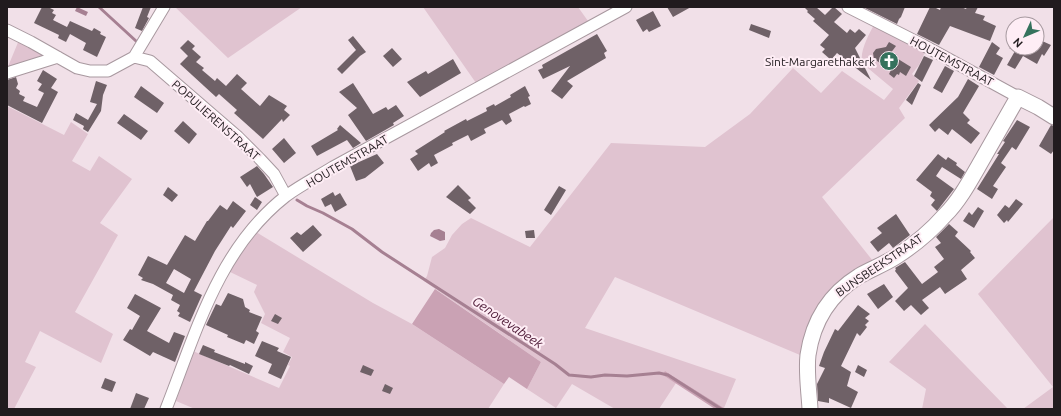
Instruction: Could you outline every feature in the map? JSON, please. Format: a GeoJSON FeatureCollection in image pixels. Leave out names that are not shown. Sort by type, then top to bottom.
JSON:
{"type":"FeatureCollection","features":[{"type":"Feature","properties":{"kind":"street"},"geometry":{"type":"LineString","coordinates":[[7,30],[77,68],[90,71],[108,71],[134,57],[164,7]]}},
{"type":"Feature","properties":{"kind":"street","name":"HOUTEMSTRAAT"},"geometry":{"type":"LineString","coordinates":[[166,409],[187,351],[206,304],[217,282],[252,229],[286,196],[333,167],[626,7]]}},
{"type":"Feature","properties":{"kind":"street","name":"HOUTEMSTRAAT"},"geometry":{"type":"LineString","coordinates":[[848,7],[923,45],[1054,117]]}},
{"type":"Feature","properties":{"kind":"street"},"geometry":{"type":"LineString","coordinates":[[7,73],[58,57]]}},
{"type":"Feature","properties":{"kind":"street","name":"POPULIERENSTRAAT"},"geometry":{"type":"LineString","coordinates":[[134,57],[150,61],[238,137],[274,174],[286,196]]}},
{"type":"Feature","properties":{"kind":"street","name":"BUNSBEEKSTRAAT"},"geometry":{"type":"LineString","coordinates":[[810,409],[808,356],[816,324],[824,309],[831,299],[843,288],[859,277],[896,257],[932,229],[947,214],[970,181],[1018,97]]}},
{"type":"Feature","properties":{"kind":"shaded area"},"geometry":{"type":"Polygon","coordinates":[[[77,7],[88,12],[86,16],[75,11],[77,7]]]}},
{"type":"Feature","properties":{"kind":"shaded area"},"geometry":{"type":"Polygon","coordinates":[[[175,7],[302,7],[228,58],[175,7]]]}},
{"type":"Feature","properties":{"kind":"shaded area"},"geometry":{"type":"Polygon","coordinates":[[[423,7],[578,7],[588,21],[476,83],[423,7]]]}},
{"type":"Feature","properties":{"kind":"shaded area"},"geometry":{"type":"Polygon","coordinates":[[[874,25],[925,52],[919,65],[912,74],[919,81],[899,108],[905,118],[822,197],[873,261],[841,281],[825,296],[814,316],[800,355],[615,277],[585,328],[736,379],[724,408],[665,371],[666,377],[676,383],[659,409],[615,409],[572,384],[556,408],[527,389],[541,362],[424,281],[427,276],[432,257],[445,248],[452,235],[462,224],[471,218],[530,247],[611,143],[705,147],[750,114],[793,68],[821,93],[842,71],[884,100],[893,89],[863,64],[862,60],[865,44],[874,25]]]}},
{"type":"Feature","properties":{"kind":"shaded area"},"geometry":{"type":"Polygon","coordinates":[[[19,40],[45,53],[46,57],[7,69],[19,40]]]}},
{"type":"Feature","properties":{"kind":"shaded area"},"geometry":{"type":"Polygon","coordinates":[[[7,106],[64,135],[71,122],[88,134],[72,161],[90,171],[99,156],[132,179],[100,223],[118,235],[75,312],[113,334],[101,363],[40,331],[25,362],[36,367],[14,409],[7,409],[7,106]]]}},
{"type":"Feature","properties":{"kind":"shaded area"},"geometry":{"type":"Polygon","coordinates":[[[1054,217],[1054,409],[1023,409],[1053,387],[978,294],[1054,217]]]}},
{"type":"Feature","properties":{"kind":"shaded area"},"geometry":{"type":"Polygon","coordinates":[[[439,229],[445,232],[445,240],[440,241],[430,236],[434,230],[439,229]]]}},
{"type":"Feature","properties":{"kind":"shaded area"},"geometry":{"type":"Polygon","coordinates":[[[256,232],[373,303],[412,324],[504,384],[488,409],[195,409],[176,401],[193,351],[279,388],[290,366],[288,365],[292,357],[283,352],[290,338],[261,323],[265,314],[254,292],[257,285],[228,271],[240,252],[256,232]]]}},
{"type":"Feature","properties":{"kind":"shaded area"},"geometry":{"type":"Polygon","coordinates":[[[435,289],[541,362],[527,389],[509,377],[504,384],[412,324],[435,289]]]}},
{"type":"Feature","properties":{"kind":"shaded area"},"geometry":{"type":"Polygon","coordinates":[[[925,324],[1008,409],[922,409],[926,389],[889,362],[925,324]]]}},
{"type":"Feature","properties":{"kind":"shaded area"},"geometry":{"type":"Polygon","coordinates":[[[665,371],[724,408],[715,409],[663,375],[665,371]]]}},
{"type":"Feature","properties":{"kind":"building"},"geometry":{"type":"Polygon","coordinates":[[[42,7],[48,7],[54,10],[52,13],[56,15],[53,20],[67,27],[70,21],[92,31],[94,28],[101,32],[100,34],[106,37],[97,57],[83,50],[86,43],[70,34],[66,42],[58,38],[59,35],[34,23],[42,7]]]}},
{"type":"Feature","properties":{"kind":"building"},"geometry":{"type":"Polygon","coordinates":[[[143,7],[151,7],[147,17],[149,18],[142,31],[135,28],[143,7]]]}},
{"type":"Feature","properties":{"kind":"building"},"geometry":{"type":"Polygon","coordinates":[[[667,7],[691,7],[673,17],[667,7]]]}},
{"type":"Feature","properties":{"kind":"building"},"geometry":{"type":"Polygon","coordinates":[[[804,7],[816,7],[825,15],[834,7],[842,14],[834,22],[847,33],[850,29],[855,33],[859,29],[866,35],[855,48],[871,80],[837,53],[831,60],[822,52],[825,49],[820,45],[829,35],[813,21],[815,19],[804,7]]]}},
{"type":"Feature","properties":{"kind":"building"},"geometry":{"type":"Polygon","coordinates":[[[863,7],[905,7],[897,24],[863,7]]]}},
{"type":"Feature","properties":{"kind":"building"},"geometry":{"type":"Polygon","coordinates":[[[930,7],[940,10],[941,7],[961,7],[966,9],[967,7],[978,7],[975,13],[985,16],[983,20],[996,26],[990,41],[950,26],[939,45],[917,34],[930,7]]]}},
{"type":"Feature","properties":{"kind":"building"},"geometry":{"type":"Polygon","coordinates":[[[653,11],[661,26],[649,32],[647,29],[643,32],[636,20],[653,11]]]}},
{"type":"Feature","properties":{"kind":"building"},"geometry":{"type":"Polygon","coordinates":[[[751,24],[771,31],[769,38],[749,30],[751,24]]]}},
{"type":"Feature","properties":{"kind":"building"},"geometry":{"type":"Polygon","coordinates":[[[597,34],[607,51],[604,53],[606,58],[567,81],[573,86],[562,99],[551,91],[570,66],[543,79],[538,70],[543,68],[542,65],[597,34]]]}},
{"type":"Feature","properties":{"kind":"building"},"geometry":{"type":"Polygon","coordinates":[[[353,36],[366,52],[342,74],[337,69],[356,50],[348,40],[353,36]]]}},
{"type":"Feature","properties":{"kind":"building"},"geometry":{"type":"Polygon","coordinates":[[[188,40],[195,46],[192,49],[201,57],[196,62],[204,68],[202,70],[215,81],[217,78],[226,86],[237,74],[247,83],[241,89],[260,106],[269,95],[287,106],[284,110],[290,115],[283,122],[282,119],[263,139],[234,113],[237,110],[219,94],[216,97],[180,64],[188,56],[180,48],[188,40]]]}},
{"type":"Feature","properties":{"kind":"building","name":"Sint-Margarethakerk"},"geometry":{"type":"Polygon","coordinates":[[[889,42],[896,46],[890,54],[911,67],[906,76],[900,72],[899,75],[897,74],[894,78],[889,74],[891,70],[874,59],[873,53],[876,49],[886,47],[889,42]]]}},
{"type":"Feature","properties":{"kind":"building"},"geometry":{"type":"Polygon","coordinates":[[[992,42],[1000,48],[996,54],[1003,58],[994,75],[979,67],[992,42]]]}},
{"type":"Feature","properties":{"kind":"building"},"geometry":{"type":"Polygon","coordinates":[[[1045,42],[1051,45],[1045,54],[1045,42]]]}},
{"type":"Feature","properties":{"kind":"building"},"geometry":{"type":"Polygon","coordinates":[[[392,48],[402,59],[393,67],[383,56],[392,48]]]}},
{"type":"Feature","properties":{"kind":"building"},"geometry":{"type":"Polygon","coordinates":[[[924,56],[933,60],[922,82],[914,76],[924,56]]]}},
{"type":"Feature","properties":{"kind":"building"},"geometry":{"type":"Polygon","coordinates":[[[1012,56],[1023,56],[1015,69],[1007,65],[1012,56]]]}},
{"type":"Feature","properties":{"kind":"building"},"geometry":{"type":"Polygon","coordinates":[[[1023,56],[1041,56],[1037,64],[1023,56]]]}},
{"type":"Feature","properties":{"kind":"building"},"geometry":{"type":"Polygon","coordinates":[[[453,59],[461,73],[420,97],[407,82],[426,71],[428,74],[453,59]]]}},
{"type":"Feature","properties":{"kind":"building"},"geometry":{"type":"Polygon","coordinates":[[[945,66],[954,71],[942,93],[933,88],[945,66]]]}},
{"type":"Feature","properties":{"kind":"building"},"geometry":{"type":"Polygon","coordinates":[[[43,70],[57,79],[51,88],[58,92],[42,123],[7,105],[7,80],[16,77],[18,84],[16,88],[20,91],[19,94],[25,97],[23,101],[37,107],[44,93],[38,90],[42,84],[37,81],[43,70]]]}},
{"type":"Feature","properties":{"kind":"building"},"geometry":{"type":"Polygon","coordinates":[[[968,79],[979,86],[963,113],[970,120],[967,123],[980,133],[971,144],[952,129],[948,135],[939,128],[935,132],[929,125],[958,97],[968,79]]]}},
{"type":"Feature","properties":{"kind":"building"},"geometry":{"type":"Polygon","coordinates":[[[96,81],[107,85],[103,95],[101,111],[88,132],[83,129],[84,126],[73,120],[76,113],[88,120],[97,104],[90,102],[96,81]]]}},
{"type":"Feature","properties":{"kind":"building"},"geometry":{"type":"Polygon","coordinates":[[[353,83],[373,114],[386,107],[388,110],[396,105],[404,116],[393,123],[394,125],[366,141],[348,115],[357,108],[339,92],[353,83]]]}},
{"type":"Feature","properties":{"kind":"building"},"geometry":{"type":"Polygon","coordinates":[[[918,83],[921,85],[912,105],[906,100],[918,83]]]}},
{"type":"Feature","properties":{"kind":"building"},"geometry":{"type":"Polygon","coordinates":[[[141,86],[164,103],[157,113],[134,97],[141,86]]]}},
{"type":"Feature","properties":{"kind":"building"},"geometry":{"type":"Polygon","coordinates":[[[525,86],[530,96],[528,97],[531,104],[509,114],[512,121],[506,125],[502,120],[484,129],[486,133],[471,141],[468,135],[452,143],[453,145],[434,155],[438,163],[431,167],[429,163],[418,171],[410,159],[418,154],[415,151],[445,132],[444,131],[466,119],[467,121],[487,111],[486,108],[494,104],[495,106],[511,97],[510,95],[525,86]]]}},
{"type":"Feature","properties":{"kind":"building"},"geometry":{"type":"Polygon","coordinates":[[[124,114],[148,131],[141,140],[117,123],[124,114]]]}},
{"type":"Feature","properties":{"kind":"building"},"geometry":{"type":"Polygon","coordinates":[[[1017,120],[1030,127],[1016,150],[1012,147],[1001,163],[1006,167],[993,186],[998,189],[992,199],[977,189],[999,154],[997,154],[1005,142],[1003,141],[1017,120]]]}},
{"type":"Feature","properties":{"kind":"building"},"geometry":{"type":"Polygon","coordinates":[[[183,121],[197,134],[189,144],[174,131],[183,121]]]}},
{"type":"Feature","properties":{"kind":"building"},"geometry":{"type":"Polygon","coordinates":[[[340,125],[361,143],[353,148],[347,140],[317,156],[311,146],[338,130],[337,129],[340,125]]]}},
{"type":"Feature","properties":{"kind":"building"},"geometry":{"type":"Polygon","coordinates":[[[1051,125],[1054,126],[1054,150],[1051,154],[1039,146],[1051,125]]]}},
{"type":"Feature","properties":{"kind":"building"},"geometry":{"type":"Polygon","coordinates":[[[284,138],[296,153],[284,163],[272,149],[284,138]]]}},
{"type":"Feature","properties":{"kind":"building"},"geometry":{"type":"Polygon","coordinates":[[[377,154],[384,163],[365,178],[356,181],[350,166],[377,154]]]}},
{"type":"Feature","properties":{"kind":"building"},"geometry":{"type":"Polygon","coordinates":[[[938,154],[946,160],[948,157],[957,163],[956,165],[965,172],[961,179],[942,167],[936,176],[954,189],[937,211],[931,205],[935,200],[930,196],[932,192],[916,180],[938,154]]]}},
{"type":"Feature","properties":{"kind":"building"},"geometry":{"type":"Polygon","coordinates":[[[257,166],[273,187],[257,197],[250,184],[247,187],[240,177],[257,166]]]}},
{"type":"Feature","properties":{"kind":"building"},"geometry":{"type":"Polygon","coordinates":[[[458,185],[471,198],[468,200],[476,208],[470,214],[446,197],[458,185]]]}},
{"type":"Feature","properties":{"kind":"building"},"geometry":{"type":"Polygon","coordinates":[[[559,186],[566,190],[551,215],[544,210],[559,186]]]}},
{"type":"Feature","properties":{"kind":"building"},"geometry":{"type":"Polygon","coordinates":[[[168,187],[178,195],[172,202],[163,195],[168,187]]]}},
{"type":"Feature","properties":{"kind":"building"},"geometry":{"type":"Polygon","coordinates":[[[333,192],[335,196],[340,193],[347,205],[335,212],[331,204],[325,207],[321,199],[333,192]]]}},
{"type":"Feature","properties":{"kind":"building"},"geometry":{"type":"Polygon","coordinates":[[[255,197],[262,202],[257,210],[250,205],[255,197]]]}},
{"type":"Feature","properties":{"kind":"building"},"geometry":{"type":"Polygon","coordinates":[[[1016,199],[1023,204],[1008,222],[1007,220],[1004,223],[997,215],[1005,205],[1009,208],[1016,199]]]}},
{"type":"Feature","properties":{"kind":"building"},"geometry":{"type":"Polygon","coordinates":[[[233,201],[246,211],[233,228],[231,226],[215,251],[194,291],[202,295],[190,322],[178,316],[180,313],[177,311],[180,305],[171,300],[173,295],[153,284],[141,280],[143,278],[138,275],[148,256],[167,265],[185,235],[195,241],[207,221],[220,205],[227,210],[233,201]],[[174,269],[166,283],[184,293],[191,279],[174,269]]]}},
{"type":"Feature","properties":{"kind":"building"},"geometry":{"type":"Polygon","coordinates":[[[978,207],[984,211],[974,228],[963,221],[969,212],[972,215],[978,207]]]}},
{"type":"Feature","properties":{"kind":"building"},"geometry":{"type":"Polygon","coordinates":[[[896,214],[910,235],[893,248],[889,243],[878,252],[870,242],[882,233],[877,228],[896,214]]]}},
{"type":"Feature","properties":{"kind":"building"},"geometry":{"type":"Polygon","coordinates":[[[949,224],[958,232],[955,236],[971,251],[970,252],[975,258],[961,270],[967,279],[945,294],[940,287],[922,300],[929,308],[921,315],[911,305],[904,311],[895,301],[908,288],[895,271],[895,268],[905,262],[922,284],[938,272],[934,267],[944,259],[935,247],[941,243],[936,237],[949,224]]]}},
{"type":"Feature","properties":{"kind":"building"},"geometry":{"type":"Polygon","coordinates":[[[313,225],[322,235],[303,252],[290,238],[297,232],[301,235],[313,225]]]}},
{"type":"Feature","properties":{"kind":"building"},"geometry":{"type":"Polygon","coordinates":[[[534,230],[535,238],[526,238],[525,231],[534,230]]]}},
{"type":"Feature","properties":{"kind":"building"},"geometry":{"type":"Polygon","coordinates":[[[884,284],[893,297],[878,309],[867,294],[884,284]]]}},
{"type":"Feature","properties":{"kind":"building"},"geometry":{"type":"Polygon","coordinates":[[[228,293],[243,299],[245,307],[250,310],[249,312],[262,317],[256,331],[259,333],[254,344],[246,340],[244,344],[227,337],[228,335],[206,325],[216,304],[221,306],[228,293]]]}},
{"type":"Feature","properties":{"kind":"building"},"geometry":{"type":"Polygon","coordinates":[[[135,294],[161,308],[147,331],[169,343],[174,332],[185,336],[175,362],[153,352],[150,356],[123,340],[130,329],[132,330],[140,316],[127,308],[135,294]]]}},
{"type":"Feature","properties":{"kind":"building"},"geometry":{"type":"Polygon","coordinates":[[[858,305],[870,314],[865,318],[869,321],[865,325],[867,327],[860,336],[857,333],[841,366],[851,372],[847,386],[858,392],[851,408],[829,398],[829,403],[818,401],[817,384],[825,368],[819,366],[824,352],[835,329],[838,331],[858,305]]]}},
{"type":"Feature","properties":{"kind":"building"},"geometry":{"type":"Polygon","coordinates":[[[275,314],[282,318],[278,324],[271,321],[275,314]]]}},
{"type":"Feature","properties":{"kind":"building"},"geometry":{"type":"Polygon","coordinates":[[[262,341],[279,348],[277,351],[291,357],[281,379],[268,373],[272,364],[255,356],[262,341]]]}},
{"type":"Feature","properties":{"kind":"building"},"geometry":{"type":"Polygon","coordinates":[[[203,345],[215,350],[214,352],[253,366],[249,374],[230,365],[229,366],[199,354],[203,345]]]}},
{"type":"Feature","properties":{"kind":"building"},"geometry":{"type":"Polygon","coordinates":[[[363,365],[374,370],[371,376],[360,372],[363,365]]]}},
{"type":"Feature","properties":{"kind":"building"},"geometry":{"type":"Polygon","coordinates":[[[858,365],[867,370],[864,377],[855,372],[858,365]]]}},
{"type":"Feature","properties":{"kind":"building"},"geometry":{"type":"Polygon","coordinates":[[[105,378],[116,382],[112,392],[101,388],[105,378]]]}},
{"type":"Feature","properties":{"kind":"building"},"geometry":{"type":"Polygon","coordinates":[[[385,384],[393,388],[390,394],[382,391],[385,384]]]}},
{"type":"Feature","properties":{"kind":"building"},"geometry":{"type":"Polygon","coordinates":[[[136,393],[149,398],[144,409],[130,409],[136,393]]]}},
{"type":"Feature","properties":{"kind":"waterway","name":"Genovevabeek"},"geometry":{"type":"LineString","coordinates":[[99,7],[136,41]]}},
{"type":"Feature","properties":{"kind":"waterway","name":"Genovevabeek"},"geometry":{"type":"LineString","coordinates":[[297,200],[352,229],[382,252],[555,364],[569,375],[591,377],[659,373],[668,375],[721,409]]}},
{"type":"Feature","properties":{"kind":"place","name":"Sint-Margarethakerk"},"geometry":{"type":"Point","coordinates":[889,61]}}]}
